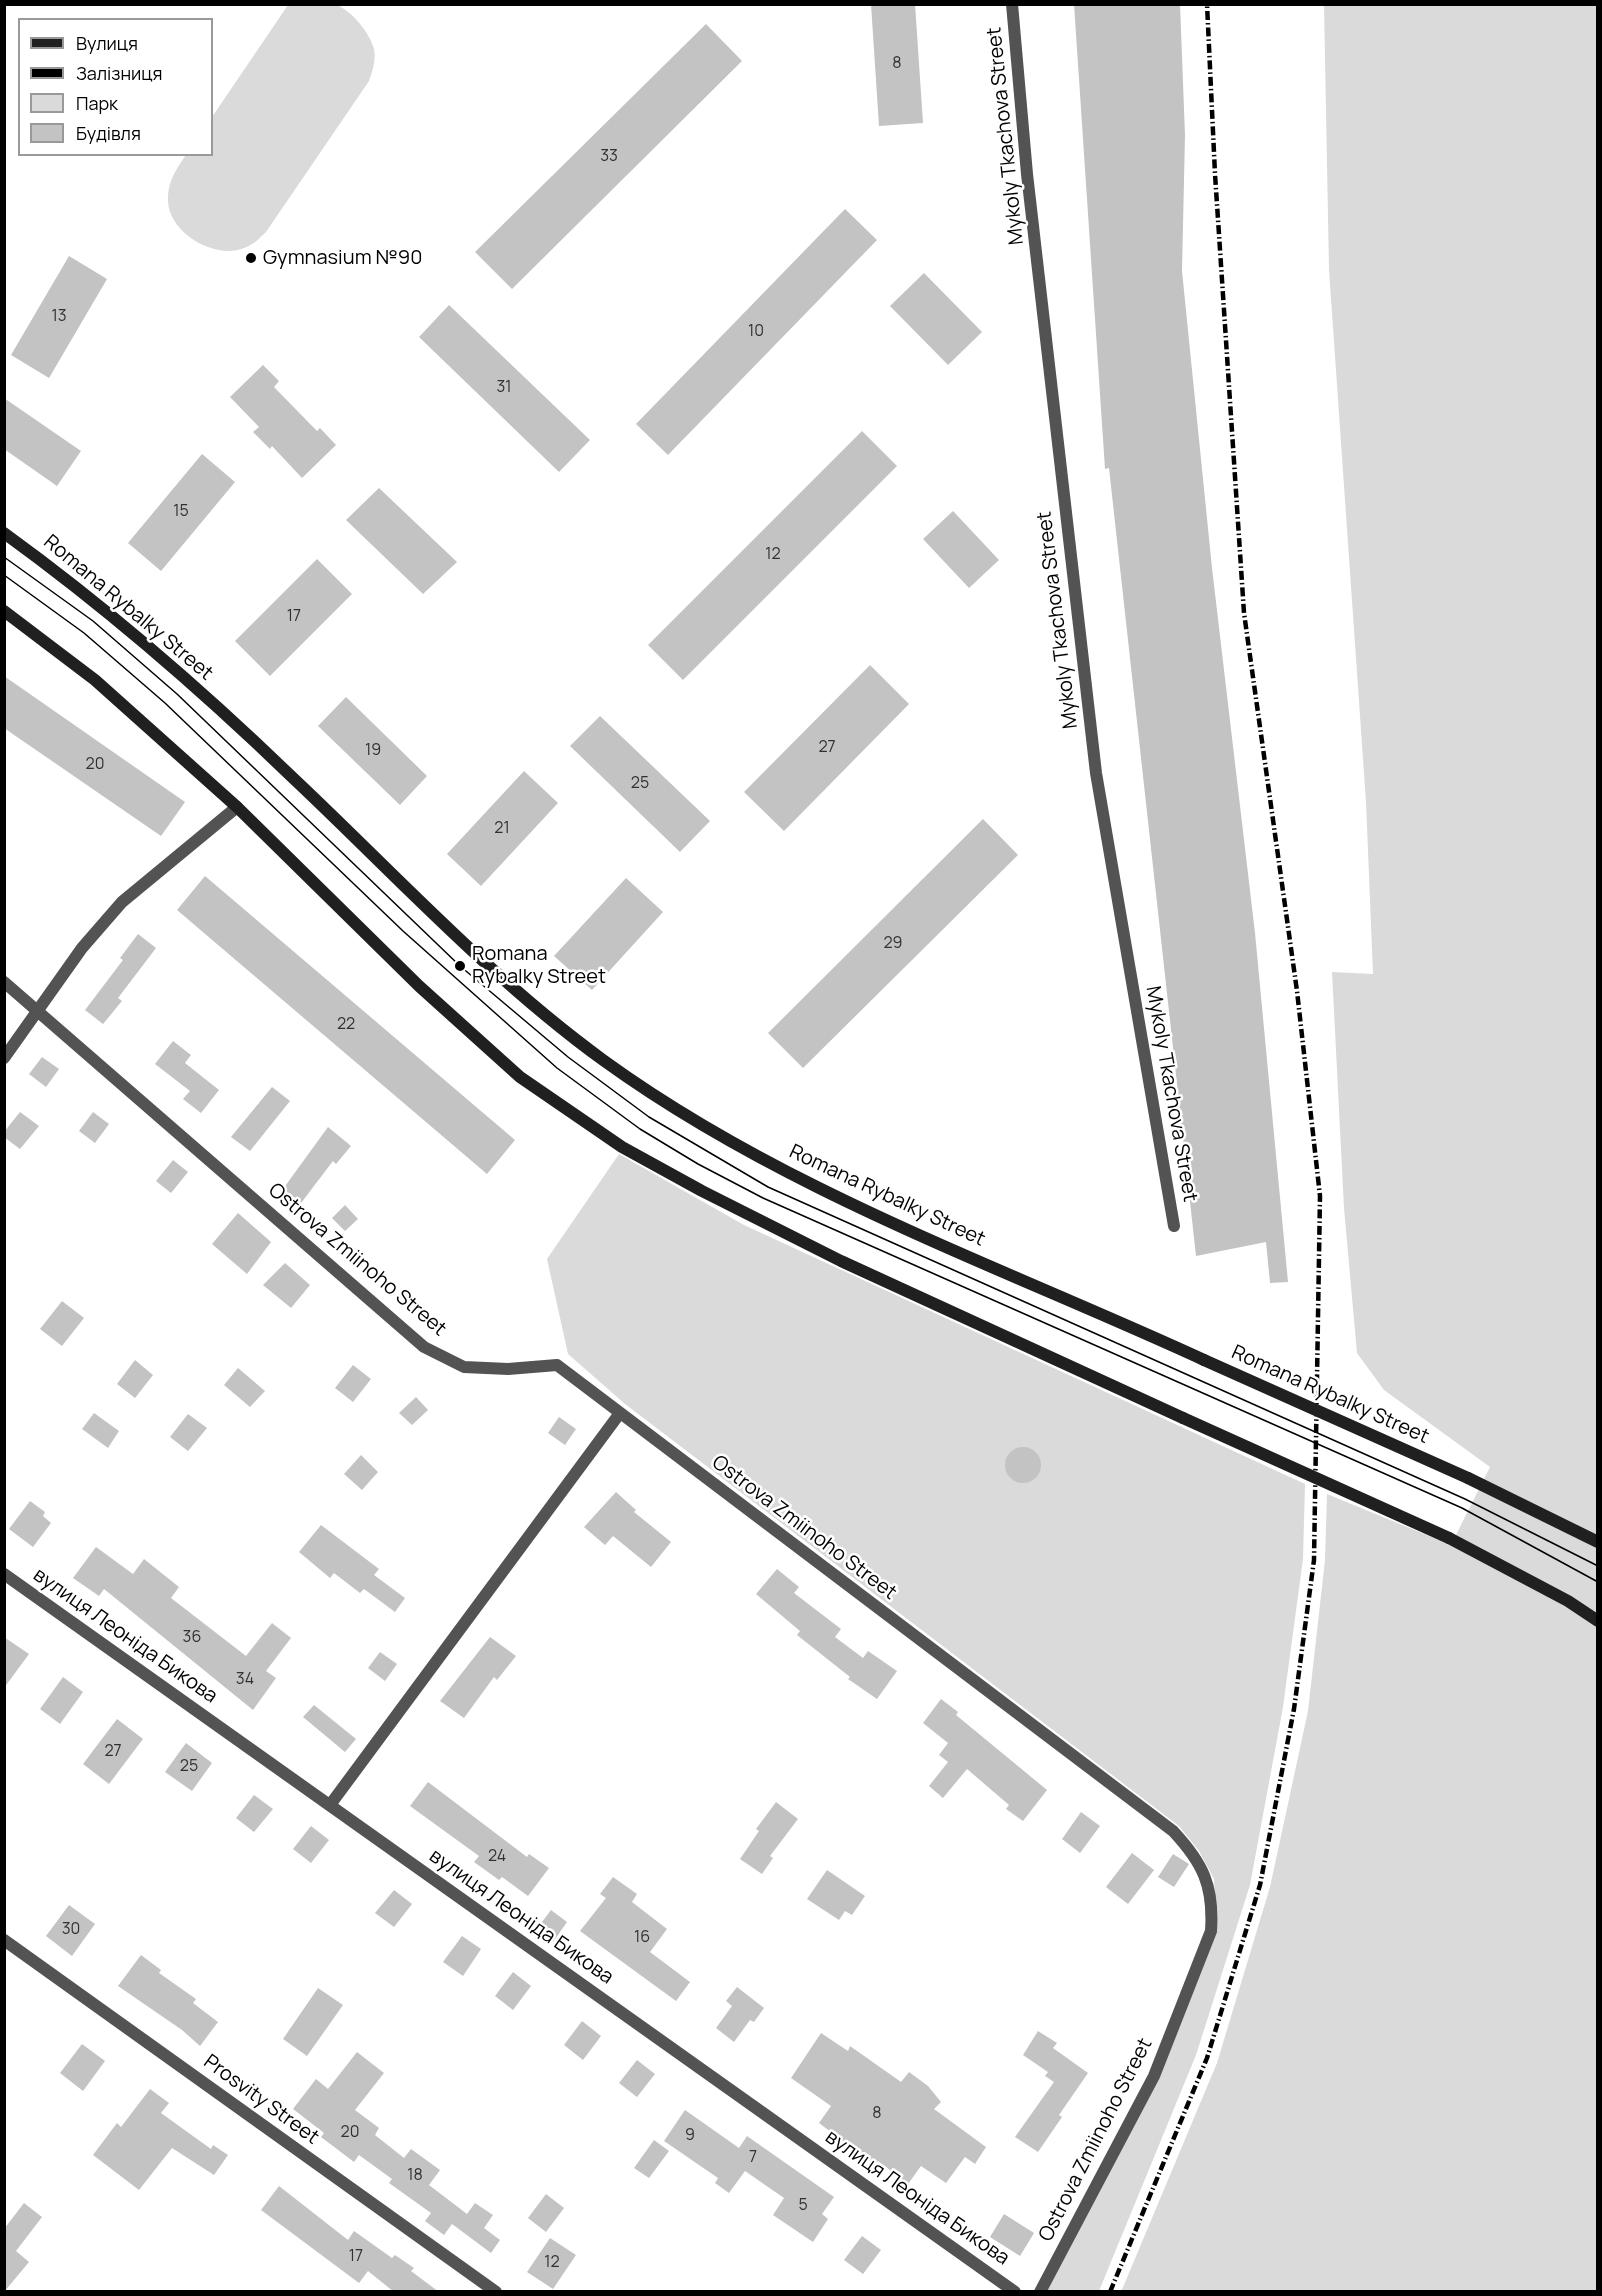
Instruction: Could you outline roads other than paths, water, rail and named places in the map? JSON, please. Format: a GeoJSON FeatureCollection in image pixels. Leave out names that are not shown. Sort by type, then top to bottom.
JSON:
{"type":"FeatureCollection","features":[{"type":"Feature","properties":{"kind":"main road","name":"Romana Rybalky Street"},"geometry":{"type":"LineString","coordinates":[[4,533],[53,568],[222,711],[497,974],[602,1059],[751,1155],[848,1202],[1468,1478],[1598,1542]]}},
{"type":"Feature","properties":{"kind":"main road"},"geometry":{"type":"LineString","coordinates":[[4,611],[95,680],[237,807],[419,986],[520,1077],[622,1147],[841,1262],[1449,1538],[1568,1601],[1598,1621]]}},
{"type":"Feature","properties":{"kind":"street","name":"Mykoly Tkachova Street"},"geometry":{"type":"LineString","coordinates":[[1012,4],[1028,174],[1096,773],[1174,1226]]}},
{"type":"Feature","properties":{"kind":"street"},"geometry":{"type":"LineString","coordinates":[[4,1058],[82,948],[122,902],[237,807]]}},
{"type":"Feature","properties":{"kind":"street","name":"Ostrova Zmiinoho Street"},"geometry":{"type":"LineString","coordinates":[[4,982],[424,1347],[464,1367],[508,1370],[557,1365],[1173,1831],[1195,1855],[1207,1881],[1213,1905],[1211,1931],[1154,2076],[1040,2292]]}},
{"type":"Feature","properties":{"kind":"street"},"geometry":{"type":"LineString","coordinates":[[330,1805],[620,1413]]}},
{"type":"Feature","properties":{"kind":"street","name":"вулиця Леоніда Бикова"},"geometry":{"type":"LineString","coordinates":[[4,1574],[1015,2292]]}},
{"type":"Feature","properties":{"kind":"street","name":"Prosvity Street"},"geometry":{"type":"LineString","coordinates":[[4,1940],[496,2292]]}},
{"type":"Feature","properties":{"kind":"tram line"},"geometry":{"type":"LineString","coordinates":[[4,557],[93,621],[177,694],[460,966],[568,1057],[649,1117],[768,1187],[1465,1499],[1598,1566]]}},
{"type":"Feature","properties":{"kind":"tram line"},"geometry":{"type":"LineString","coordinates":[[4,575],[84,633],[165,703],[403,931],[557,1068],[640,1129],[698,1164],[763,1198],[1462,1508],[1598,1582]]}},
{"type":"Feature","properties":{"kind":"railway"},"geometry":{"type":"LineString","coordinates":[[1110,2292],[1207,2058],[1260,1885],[1294,1709],[1314,1560],[1320,1196],[1297,991],[1244,613],[1215,174],[1207,4]]}},
{"type":"Feature","properties":{"kind":"place","name":"Gymnasium №90"},"geometry":{"type":"Point","coordinates":[251,258]}},
{"type":"Feature","properties":{"kind":"place","name":"Romana Rybalky Street"},"geometry":{"type":"Point","coordinates":[460,966]}}]}
